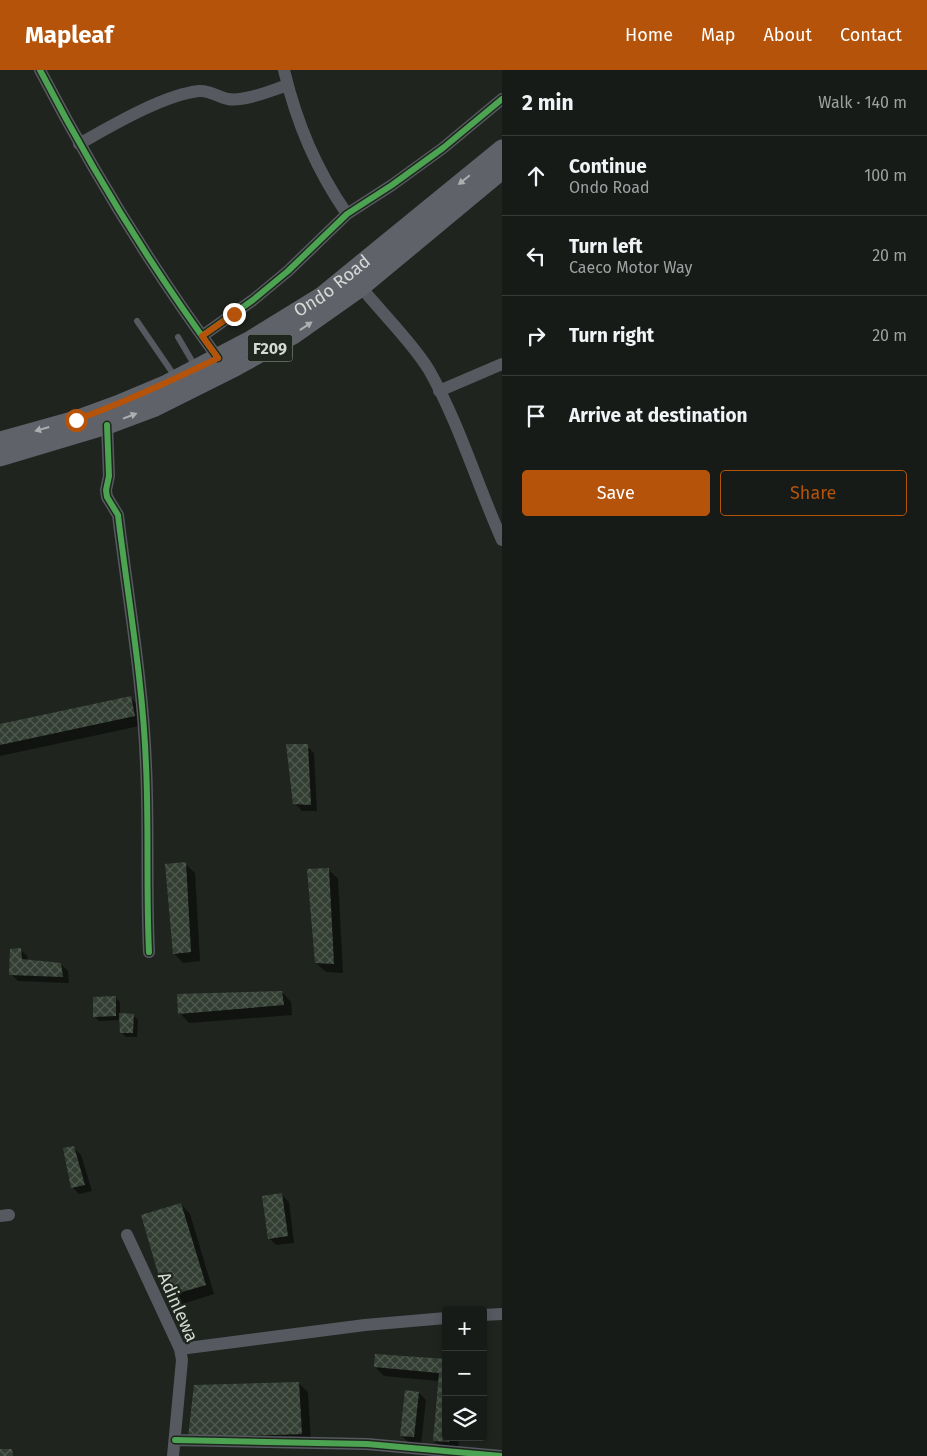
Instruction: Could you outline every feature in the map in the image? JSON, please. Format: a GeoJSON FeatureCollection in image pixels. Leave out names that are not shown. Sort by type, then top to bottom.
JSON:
{"type":"FeatureCollection","features":[{"type":"Feature","properties":{"kind":"main road","name":"Ondo Road"},"geometry":{"type":"LineString","coordinates":[[0,441],[76,420],[117,405],[176,379],[201,376],[218,358],[322,296],[502,149]]}},
{"type":"Feature","properties":{"kind":"main road","name":"Ondo Road"},"geometry":{"type":"LineString","coordinates":[[0,457],[107,425],[155,406],[201,376],[293,335],[361,287],[502,170]]}},
{"type":"Feature","properties":{"kind":"street"},"geometry":{"type":"LineString","coordinates":[[40,70],[80,144],[160,277],[218,358]]}},
{"type":"Feature","properties":{"kind":"street"},"geometry":{"type":"LineString","coordinates":[[284,70],[306,140],[328,186],[348,214]]}},
{"type":"Feature","properties":{"kind":"street"},"geometry":{"type":"LineString","coordinates":[[80,144],[121,121],[184,94],[200,91],[209,92],[227,99],[238,100],[288,85]]}},
{"type":"Feature","properties":{"kind":"street"},"geometry":{"type":"LineString","coordinates":[[202,336],[288,271],[348,214],[443,148],[502,99]]}},
{"type":"Feature","properties":{"kind":"street"},"geometry":{"type":"LineString","coordinates":[[361,287],[413,348],[428,369],[502,540]]}},
{"type":"Feature","properties":{"kind":"street"},"geometry":{"type":"LineString","coordinates":[[439,391],[502,364]]}},
{"type":"Feature","properties":{"kind":"street"},"geometry":{"type":"LineString","coordinates":[[107,425],[109,476],[106,490],[107,497],[118,516],[140,686],[146,764],[149,952]]}},
{"type":"Feature","properties":{"kind":"street","name":"Adinlewa"},"geometry":{"type":"LineString","coordinates":[[127,1235],[180,1349],[182,1360],[173,1456]]}},
{"type":"Feature","properties":{"kind":"street"},"geometry":{"type":"LineString","coordinates":[[487,1315],[502,1314]]}},
{"type":"Feature","properties":{"kind":"street"},"geometry":{"type":"LineString","coordinates":[[180,1349],[356,1326],[442,1318]]}},
{"type":"Feature","properties":{"kind":"street"},"geometry":{"type":"LineString","coordinates":[[175,1440],[368,1444],[468,1455],[501,1456]]}},
{"type":"Feature","properties":{"kind":"lane"},"geometry":{"type":"LineString","coordinates":[[136,321],[176,379]]}},
{"type":"Feature","properties":{"kind":"lane"},"geometry":{"type":"LineString","coordinates":[[178,337],[201,376]]}},
{"type":"Feature","properties":{"kind":"building"},"geometry":{"type":"Polygon","coordinates":[[[131,696],[135,716],[0,745],[0,724],[131,696]]]}},
{"type":"Feature","properties":{"kind":"building"},"geometry":{"type":"Polygon","coordinates":[[[286,744],[308,744],[311,805],[293,804],[286,744]]]}},
{"type":"Feature","properties":{"kind":"building"},"geometry":{"type":"Polygon","coordinates":[[[186,862],[191,952],[173,954],[165,864],[186,862]]]}},
{"type":"Feature","properties":{"kind":"building"},"geometry":{"type":"Polygon","coordinates":[[[329,868],[334,964],[315,963],[307,869],[329,868]]]}},
{"type":"Feature","properties":{"kind":"building"},"geometry":{"type":"Polygon","coordinates":[[[21,948],[22,959],[61,963],[63,977],[9,975],[10,949],[21,948]]]}},
{"type":"Feature","properties":{"kind":"building"},"geometry":{"type":"Polygon","coordinates":[[[282,991],[284,1005],[178,1014],[177,994],[282,991]]]}},
{"type":"Feature","properties":{"kind":"building"},"geometry":{"type":"Polygon","coordinates":[[[116,996],[116,1016],[93,1017],[93,997],[116,996]]]}},
{"type":"Feature","properties":{"kind":"building"},"geometry":{"type":"Polygon","coordinates":[[[119,1013],[134,1014],[133,1033],[120,1033],[119,1013]]]}},
{"type":"Feature","properties":{"kind":"building"},"geometry":{"type":"Polygon","coordinates":[[[74,1146],[85,1185],[71,1188],[63,1148],[74,1146]]]}},
{"type":"Feature","properties":{"kind":"building"},"geometry":{"type":"Polygon","coordinates":[[[282,1193],[288,1236],[268,1239],[262,1196],[282,1193]]]}},
{"type":"Feature","properties":{"kind":"building"},"geometry":{"type":"Polygon","coordinates":[[[181,1203],[206,1285],[165,1297],[141,1215],[181,1203]]]}},
{"type":"Feature","properties":{"kind":"building"},"geometry":{"type":"Polygon","coordinates":[[[375,1354],[442,1359],[442,1441],[449,1442],[433,1441],[439,1373],[374,1367],[375,1354]]]}},
{"type":"Feature","properties":{"kind":"building"},"geometry":{"type":"Polygon","coordinates":[[[299,1382],[302,1434],[188,1438],[194,1385],[299,1382]]]}},
{"type":"Feature","properties":{"kind":"building"},"geometry":{"type":"Polygon","coordinates":[[[405,1390],[419,1392],[414,1437],[400,1436],[405,1390]]]}},
{"type":"Feature","properties":{"kind":"building"},"geometry":{"type":"Polygon","coordinates":[[[0,1449],[12,1449],[13,1456],[0,1456],[0,1449]]]}},
{"type":"Feature","properties":{"kind":"cycle path"},"geometry":{"type":"LineString","coordinates":[[40,70],[80,144],[123,217],[169,289],[218,358]]}},
{"type":"Feature","properties":{"kind":"cycle path"},"geometry":{"type":"LineString","coordinates":[[202,336],[253,300],[288,271],[347,214],[392,185],[443,148],[502,99]]}},
{"type":"Feature","properties":{"kind":"cycle path"},"geometry":{"type":"LineString","coordinates":[[107,425],[109,476],[106,490],[107,497],[118,515],[144,734],[147,788],[149,952]]}},
{"type":"Feature","properties":{"kind":"cycle path"},"geometry":{"type":"LineString","coordinates":[[175,1440],[367,1444],[501,1456]]}},
{"type":"Feature","properties":{"kind":"route"},"geometry":{"type":"LineString","coordinates":[[76,420],[167,384],[218,358],[202,336],[234,314]]}}]}
